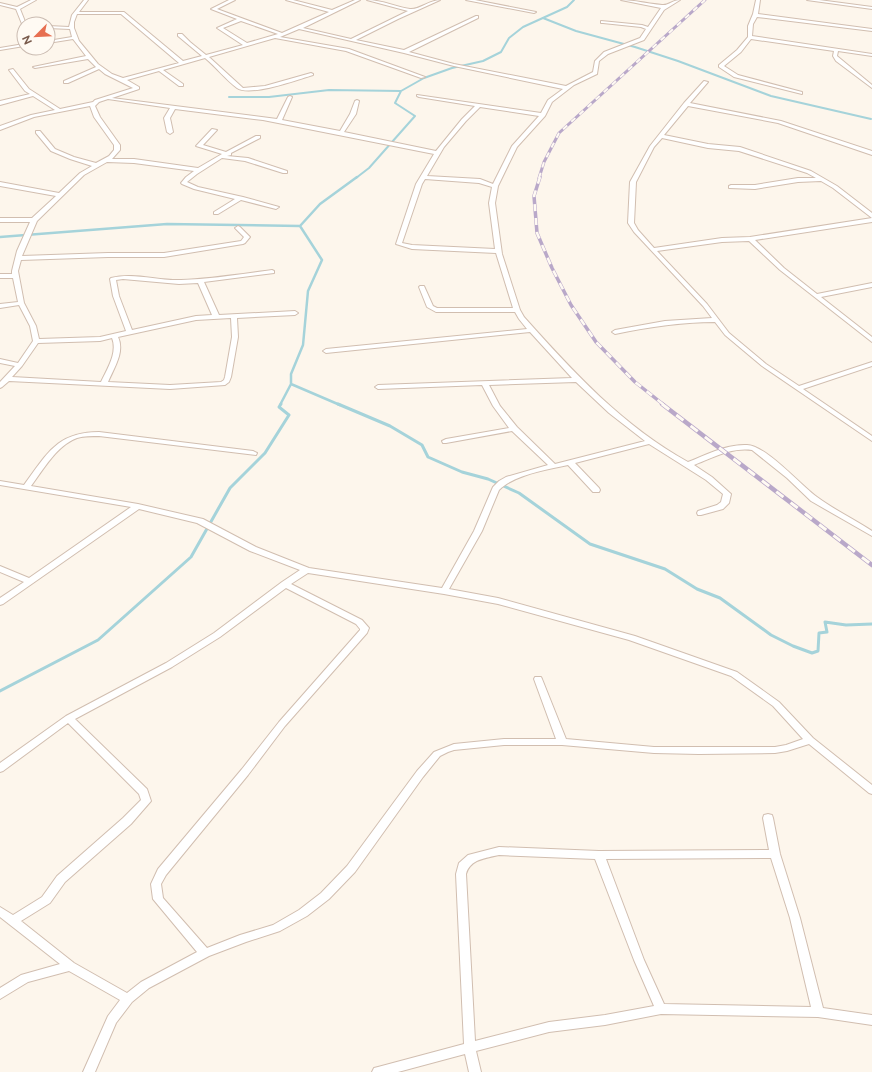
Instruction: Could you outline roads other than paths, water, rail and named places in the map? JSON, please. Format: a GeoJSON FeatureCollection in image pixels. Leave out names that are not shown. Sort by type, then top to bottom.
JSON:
{"type":"FeatureCollection","features":[{"type":"Feature","properties":{"kind":"street"},"geometry":{"type":"LineString","coordinates":[[0,4],[18,8],[34,0]]}},
{"type":"Feature","properties":{"kind":"street"},"geometry":{"type":"LineString","coordinates":[[0,128],[27,118],[95,103],[137,88],[99,67],[78,45],[74,38],[72,28],[76,13],[86,0]]}},
{"type":"Feature","properties":{"kind":"street"},"geometry":{"type":"LineString","coordinates":[[233,0],[213,9],[281,34]]}},
{"type":"Feature","properties":{"kind":"street"},"geometry":{"type":"LineString","coordinates":[[288,0],[333,12]]}},
{"type":"Feature","properties":{"kind":"street"},"geometry":{"type":"LineString","coordinates":[[122,80],[181,62],[275,37],[299,28],[358,0]]}},
{"type":"Feature","properties":{"kind":"street"},"geometry":{"type":"LineString","coordinates":[[369,0],[412,11]]}},
{"type":"Feature","properties":{"kind":"street"},"geometry":{"type":"LineString","coordinates":[[352,40],[438,0]]}},
{"type":"Feature","properties":{"kind":"street"},"geometry":{"type":"LineString","coordinates":[[468,0],[534,12]]}},
{"type":"Feature","properties":{"kind":"street"},"geometry":{"type":"LineString","coordinates":[[623,0],[664,7]]}},
{"type":"Feature","properties":{"kind":"street"},"geometry":{"type":"LineString","coordinates":[[678,0],[664,7],[642,39],[606,53],[597,61],[594,73],[572,84],[550,101],[543,115],[515,146],[495,186],[492,203],[498,251],[521,318],[578,380],[650,442],[671,456],[700,472],[727,494],[725,503],[720,507],[701,513]]}},
{"type":"Feature","properties":{"kind":"street"},"geometry":{"type":"LineString","coordinates":[[758,0],[755,7],[755,15],[750,24],[750,37],[739,51],[721,66],[736,76],[800,93]]}},
{"type":"Feature","properties":{"kind":"street"},"geometry":{"type":"LineString","coordinates":[[809,0],[872,8]]}},
{"type":"Feature","properties":{"kind":"street"},"geometry":{"type":"LineString","coordinates":[[18,8],[21,16]]}},
{"type":"Feature","properties":{"kind":"street"},"geometry":{"type":"LineString","coordinates":[[76,13],[122,13],[181,62]]}},
{"type":"Feature","properties":{"kind":"street"},"geometry":{"type":"LineString","coordinates":[[755,15],[872,30]]}},
{"type":"Feature","properties":{"kind":"street"},"geometry":{"type":"LineString","coordinates":[[405,52],[476,17]]}},
{"type":"Feature","properties":{"kind":"street"},"geometry":{"type":"LineString","coordinates":[[240,20],[219,28],[247,45]]}},
{"type":"Feature","properties":{"kind":"street"},"geometry":{"type":"LineString","coordinates":[[603,22],[642,26],[649,29]]}},
{"type":"Feature","properties":{"kind":"street"},"geometry":{"type":"LineString","coordinates":[[56,27],[72,28]]}},
{"type":"Feature","properties":{"kind":"street"},"geometry":{"type":"LineString","coordinates":[[299,28],[405,52],[454,65],[566,88]]}},
{"type":"Feature","properties":{"kind":"street"},"geometry":{"type":"LineString","coordinates":[[180,34],[190,45],[244,90],[259,88],[311,74]]}},
{"type":"Feature","properties":{"kind":"street"},"geometry":{"type":"LineString","coordinates":[[275,37],[348,50],[423,77]]}},
{"type":"Feature","properties":{"kind":"street"},"geometry":{"type":"LineString","coordinates":[[750,37],[872,55]]}},
{"type":"Feature","properties":{"kind":"street"},"geometry":{"type":"LineString","coordinates":[[56,41],[74,38]]}},
{"type":"Feature","properties":{"kind":"street"},"geometry":{"type":"LineString","coordinates":[[0,49],[16,46]]}},
{"type":"Feature","properties":{"kind":"street"},"geometry":{"type":"LineString","coordinates":[[836,50],[835,56],[838,60],[872,87]]}},
{"type":"Feature","properties":{"kind":"street"},"geometry":{"type":"LineString","coordinates":[[35,67],[89,57]]}},
{"type":"Feature","properties":{"kind":"street"},"geometry":{"type":"LineString","coordinates":[[66,82],[99,67]]}},
{"type":"Feature","properties":{"kind":"street"},"geometry":{"type":"LineString","coordinates":[[159,69],[181,85]]}},
{"type":"Feature","properties":{"kind":"street"},"geometry":{"type":"LineString","coordinates":[[11,70],[27,90],[58,110]]}},
{"type":"Feature","properties":{"kind":"street"},"geometry":{"type":"LineString","coordinates":[[86,74],[106,72]]}},
{"type":"Feature","properties":{"kind":"street"},"geometry":{"type":"LineString","coordinates":[[706,82],[686,104],[652,147],[641,170],[632,182],[631,223],[636,231],[705,306],[727,334],[764,365],[872,439]]}},
{"type":"Feature","properties":{"kind":"street"},"geometry":{"type":"LineString","coordinates":[[0,103],[33,95]]}},
{"type":"Feature","properties":{"kind":"street"},"geometry":{"type":"LineString","coordinates":[[419,96],[543,115]]}},
{"type":"Feature","properties":{"kind":"street"},"geometry":{"type":"LineString","coordinates":[[279,121],[290,97]]}},
{"type":"Feature","properties":{"kind":"street"},"geometry":{"type":"LineString","coordinates":[[107,98],[230,113],[279,121],[437,153]]}},
{"type":"Feature","properties":{"kind":"street"},"geometry":{"type":"LineString","coordinates":[[341,133],[353,114],[357,101]]}},
{"type":"Feature","properties":{"kind":"street"},"geometry":{"type":"LineString","coordinates":[[0,386],[20,365],[36,341],[36,333],[21,303],[15,271],[20,251],[34,220],[82,174],[115,154],[118,148],[93,110],[92,106],[95,103]]}},
{"type":"Feature","properties":{"kind":"street"},"geometry":{"type":"LineString","coordinates":[[686,104],[779,122],[872,153]]}},
{"type":"Feature","properties":{"kind":"street"},"geometry":{"type":"LineString","coordinates":[[170,132],[168,118],[173,106]]}},
{"type":"Feature","properties":{"kind":"street"},"geometry":{"type":"LineString","coordinates":[[478,106],[464,120],[437,153],[423,177],[415,191],[409,218],[399,244],[412,247],[498,251]]}},
{"type":"Feature","properties":{"kind":"street"},"geometry":{"type":"LineString","coordinates":[[214,130],[200,146],[229,154]]}},
{"type":"Feature","properties":{"kind":"street"},"geometry":{"type":"LineString","coordinates":[[38,132],[52,150],[96,165]]}},
{"type":"Feature","properties":{"kind":"street"},"geometry":{"type":"LineString","coordinates":[[662,136],[708,146],[740,149],[802,169],[825,180],[872,216]]}},
{"type":"Feature","properties":{"kind":"street"},"geometry":{"type":"LineString","coordinates":[[258,137],[199,170],[187,178],[184,183],[196,188],[276,207]]}},
{"type":"Feature","properties":{"kind":"street"},"geometry":{"type":"LineString","coordinates":[[223,157],[246,159],[285,172]]}},
{"type":"Feature","properties":{"kind":"street"},"geometry":{"type":"LineString","coordinates":[[104,160],[134,161],[199,170]]}},
{"type":"Feature","properties":{"kind":"street"},"geometry":{"type":"LineString","coordinates":[[423,177],[480,181],[495,186]]}},
{"type":"Feature","properties":{"kind":"street"},"geometry":{"type":"LineString","coordinates":[[731,187],[755,187],[810,179],[825,180]]}},
{"type":"Feature","properties":{"kind":"street"},"geometry":{"type":"LineString","coordinates":[[0,184],[61,195]]}},
{"type":"Feature","properties":{"kind":"street"},"geometry":{"type":"LineString","coordinates":[[216,213],[241,198]]}},
{"type":"Feature","properties":{"kind":"street"},"geometry":{"type":"LineString","coordinates":[[0,220],[34,220]]}},
{"type":"Feature","properties":{"kind":"street"},"geometry":{"type":"LineString","coordinates":[[653,250],[722,240],[750,239],[872,220]]}},
{"type":"Feature","properties":{"kind":"street"},"geometry":{"type":"LineString","coordinates":[[19,258],[108,255],[171,255],[243,242],[247,237],[238,228]]}},
{"type":"Feature","properties":{"kind":"street"},"geometry":{"type":"LineString","coordinates":[[750,239],[782,269],[872,340]]}},
{"type":"Feature","properties":{"kind":"street"},"geometry":{"type":"LineString","coordinates":[[129,332],[116,296],[113,279],[124,277],[179,282],[200,281],[272,272]]}},
{"type":"Feature","properties":{"kind":"street"},"geometry":{"type":"LineString","coordinates":[[0,276],[16,276]]}},
{"type":"Feature","properties":{"kind":"street"},"geometry":{"type":"LineString","coordinates":[[200,281],[216,316]]}},
{"type":"Feature","properties":{"kind":"street"},"geometry":{"type":"LineString","coordinates":[[816,296],[872,285]]}},
{"type":"Feature","properties":{"kind":"street"},"geometry":{"type":"LineString","coordinates":[[422,287],[430,306],[436,310],[517,310]]}},
{"type":"Feature","properties":{"kind":"street"},"geometry":{"type":"LineString","coordinates":[[0,306],[21,303]]}},
{"type":"Feature","properties":{"kind":"street"},"geometry":{"type":"LineString","coordinates":[[36,341],[84,340],[114,336],[196,318],[295,312]]}},
{"type":"Feature","properties":{"kind":"street"},"geometry":{"type":"LineString","coordinates":[[8,379],[170,387],[223,384],[227,381],[235,337],[234,316]]}},
{"type":"Feature","properties":{"kind":"street"},"geometry":{"type":"LineString","coordinates":[[615,332],[674,321],[716,320]]}},
{"type":"Feature","properties":{"kind":"street"},"geometry":{"type":"LineString","coordinates":[[326,352],[532,330]]}},
{"type":"Feature","properties":{"kind":"street"},"geometry":{"type":"LineString","coordinates":[[104,383],[118,349],[117,340],[114,336]]}},
{"type":"Feature","properties":{"kind":"street"},"geometry":{"type":"LineString","coordinates":[[0,361],[20,365]]}},
{"type":"Feature","properties":{"kind":"street"},"geometry":{"type":"LineString","coordinates":[[799,388],[872,364]]}},
{"type":"Feature","properties":{"kind":"street"},"geometry":{"type":"LineString","coordinates":[[378,387],[578,380]]}},
{"type":"Feature","properties":{"kind":"street"},"geometry":{"type":"LineString","coordinates":[[485,384],[497,406],[514,429],[553,466]]}},
{"type":"Feature","properties":{"kind":"street"},"geometry":{"type":"LineString","coordinates":[[446,441],[514,429]]}},
{"type":"Feature","properties":{"kind":"street"},"geometry":{"type":"LineString","coordinates":[[26,487],[61,444],[71,438],[84,434],[99,434],[253,453]]}},
{"type":"Feature","properties":{"kind":"street"},"geometry":{"type":"LineString","coordinates":[[444,590],[478,531],[499,486],[509,478],[650,442]]}},
{"type":"Feature","properties":{"kind":"street"},"geometry":{"type":"LineString","coordinates":[[688,465],[731,449],[748,446],[754,448],[790,476],[814,499],[872,534]]}},
{"type":"Feature","properties":{"kind":"street"},"geometry":{"type":"LineString","coordinates":[[570,462],[596,490]]}},
{"type":"Feature","properties":{"kind":"street"},"geometry":{"type":"LineString","coordinates":[[0,483],[138,506],[200,520],[215,530],[253,549],[307,570],[444,590],[498,601],[632,638],[734,674],[776,704],[810,740],[872,790]]}},
{"type":"Feature","properties":{"kind":"street"},"geometry":{"type":"LineString","coordinates":[[0,602],[138,506]]}},
{"type":"Feature","properties":{"kind":"street"},"geometry":{"type":"LineString","coordinates":[[0,569],[30,581]]}},
{"type":"Feature","properties":{"kind":"street"},"geometry":{"type":"LineString","coordinates":[[0,768],[69,718],[175,661],[217,635],[285,584],[307,570]]}},
{"type":"Feature","properties":{"kind":"street"},"geometry":{"type":"LineString","coordinates":[[205,953],[158,899],[156,884],[162,872],[245,772],[282,724],[365,628],[360,622],[285,584]]}},
{"type":"Feature","properties":{"kind":"street"},"geometry":{"type":"LineString","coordinates":[[538,679],[562,742]]}},
{"type":"Feature","properties":{"kind":"street"},"geometry":{"type":"LineString","coordinates":[[12,920],[46,900],[61,879],[127,821],[146,801],[144,792],[69,718]]}},
{"type":"Feature","properties":{"kind":"street"},"geometry":{"type":"LineString","coordinates":[[89,1072],[112,1020],[128,999],[145,985],[205,953],[276,928],[302,913],[325,896],[351,869],[420,774],[437,754],[454,747],[497,743],[562,742],[654,750],[699,752],[787,748],[810,740]]}},
{"type":"Feature","properties":{"kind":"street"},"geometry":{"type":"LineString","coordinates":[[768,818],[775,854],[795,918],[818,1012]]}},
{"type":"Feature","properties":{"kind":"street"},"geometry":{"type":"LineString","coordinates":[[475,1072],[470,1048],[461,874],[463,866],[472,858],[499,850],[599,855],[775,854]]}},
{"type":"Feature","properties":{"kind":"street"},"geometry":{"type":"LineString","coordinates":[[599,855],[639,960],[661,1009]]}},
{"type":"Feature","properties":{"kind":"street"},"geometry":{"type":"LineString","coordinates":[[0,911],[70,966],[128,999]]}},
{"type":"Feature","properties":{"kind":"street"},"geometry":{"type":"LineString","coordinates":[[0,994],[26,978],[70,966]]}},
{"type":"Feature","properties":{"kind":"street"},"geometry":{"type":"LineString","coordinates":[[378,1072],[550,1027],[605,1020],[661,1009],[818,1012],[872,1020]]}},
{"type":"Feature","properties":{"kind":"waterway"},"geometry":{"type":"LineString","coordinates":[[401,91],[424,78],[452,68],[483,61],[501,52],[509,38],[523,27],[567,7],[574,0]]}},
{"type":"Feature","properties":{"kind":"waterway"},"geometry":{"type":"LineString","coordinates":[[543,18],[576,31],[635,47],[678,61],[771,96],[871,119]]}},
{"type":"Feature","properties":{"kind":"waterway"},"geometry":{"type":"LineString","coordinates":[[229,97],[269,97],[329,90],[401,91]]}},
{"type":"Feature","properties":{"kind":"waterway"},"geometry":{"type":"LineString","coordinates":[[356,178],[369,168],[415,116],[395,103],[401,91]]}},
{"type":"Feature","properties":{"kind":"waterway"},"geometry":{"type":"LineString","coordinates":[[300,226],[320,204],[357,177]]}},
{"type":"Feature","properties":{"kind":"waterway"},"geometry":{"type":"LineString","coordinates":[[0,237],[167,224],[300,226]]}},
{"type":"Feature","properties":{"kind":"waterway"},"geometry":{"type":"LineString","coordinates":[[291,384],[291,374],[303,345],[308,291],[322,260],[300,226]]}},
{"type":"Feature","properties":{"kind":"waterway"},"geometry":{"type":"LineString","coordinates":[[280,405],[291,384]]}},
{"type":"Feature","properties":{"kind":"waterway"},"geometry":{"type":"LineString","coordinates":[[291,384],[340,405]]}},
{"type":"Feature","properties":{"kind":"waterway"},"geometry":{"type":"LineString","coordinates":[[0,691],[98,640],[191,557],[230,488],[265,453],[289,415],[279,407],[281,404]]}},
{"type":"Feature","properties":{"kind":"waterway"},"geometry":{"type":"LineString","coordinates":[[338,404],[390,426],[422,445],[428,457],[462,472],[488,479],[519,493],[590,544],[665,569],[697,589],[720,598],[771,635],[793,646],[812,653],[818,651],[819,633],[827,632],[825,622],[846,625],[872,624]]}},
{"type":"Feature","properties":{"kind":"railway"},"geometry":{"type":"LineString","coordinates":[[539,178],[544,162],[559,133],[705,0]]}},
{"type":"Feature","properties":{"kind":"railway"},"geometry":{"type":"LineString","coordinates":[[540,177],[534,196],[537,233],[552,268],[571,305],[596,342],[635,382],[664,405]]}},
{"type":"Feature","properties":{"kind":"railway"},"geometry":{"type":"LineString","coordinates":[[662,404],[872,565]]}}]}
